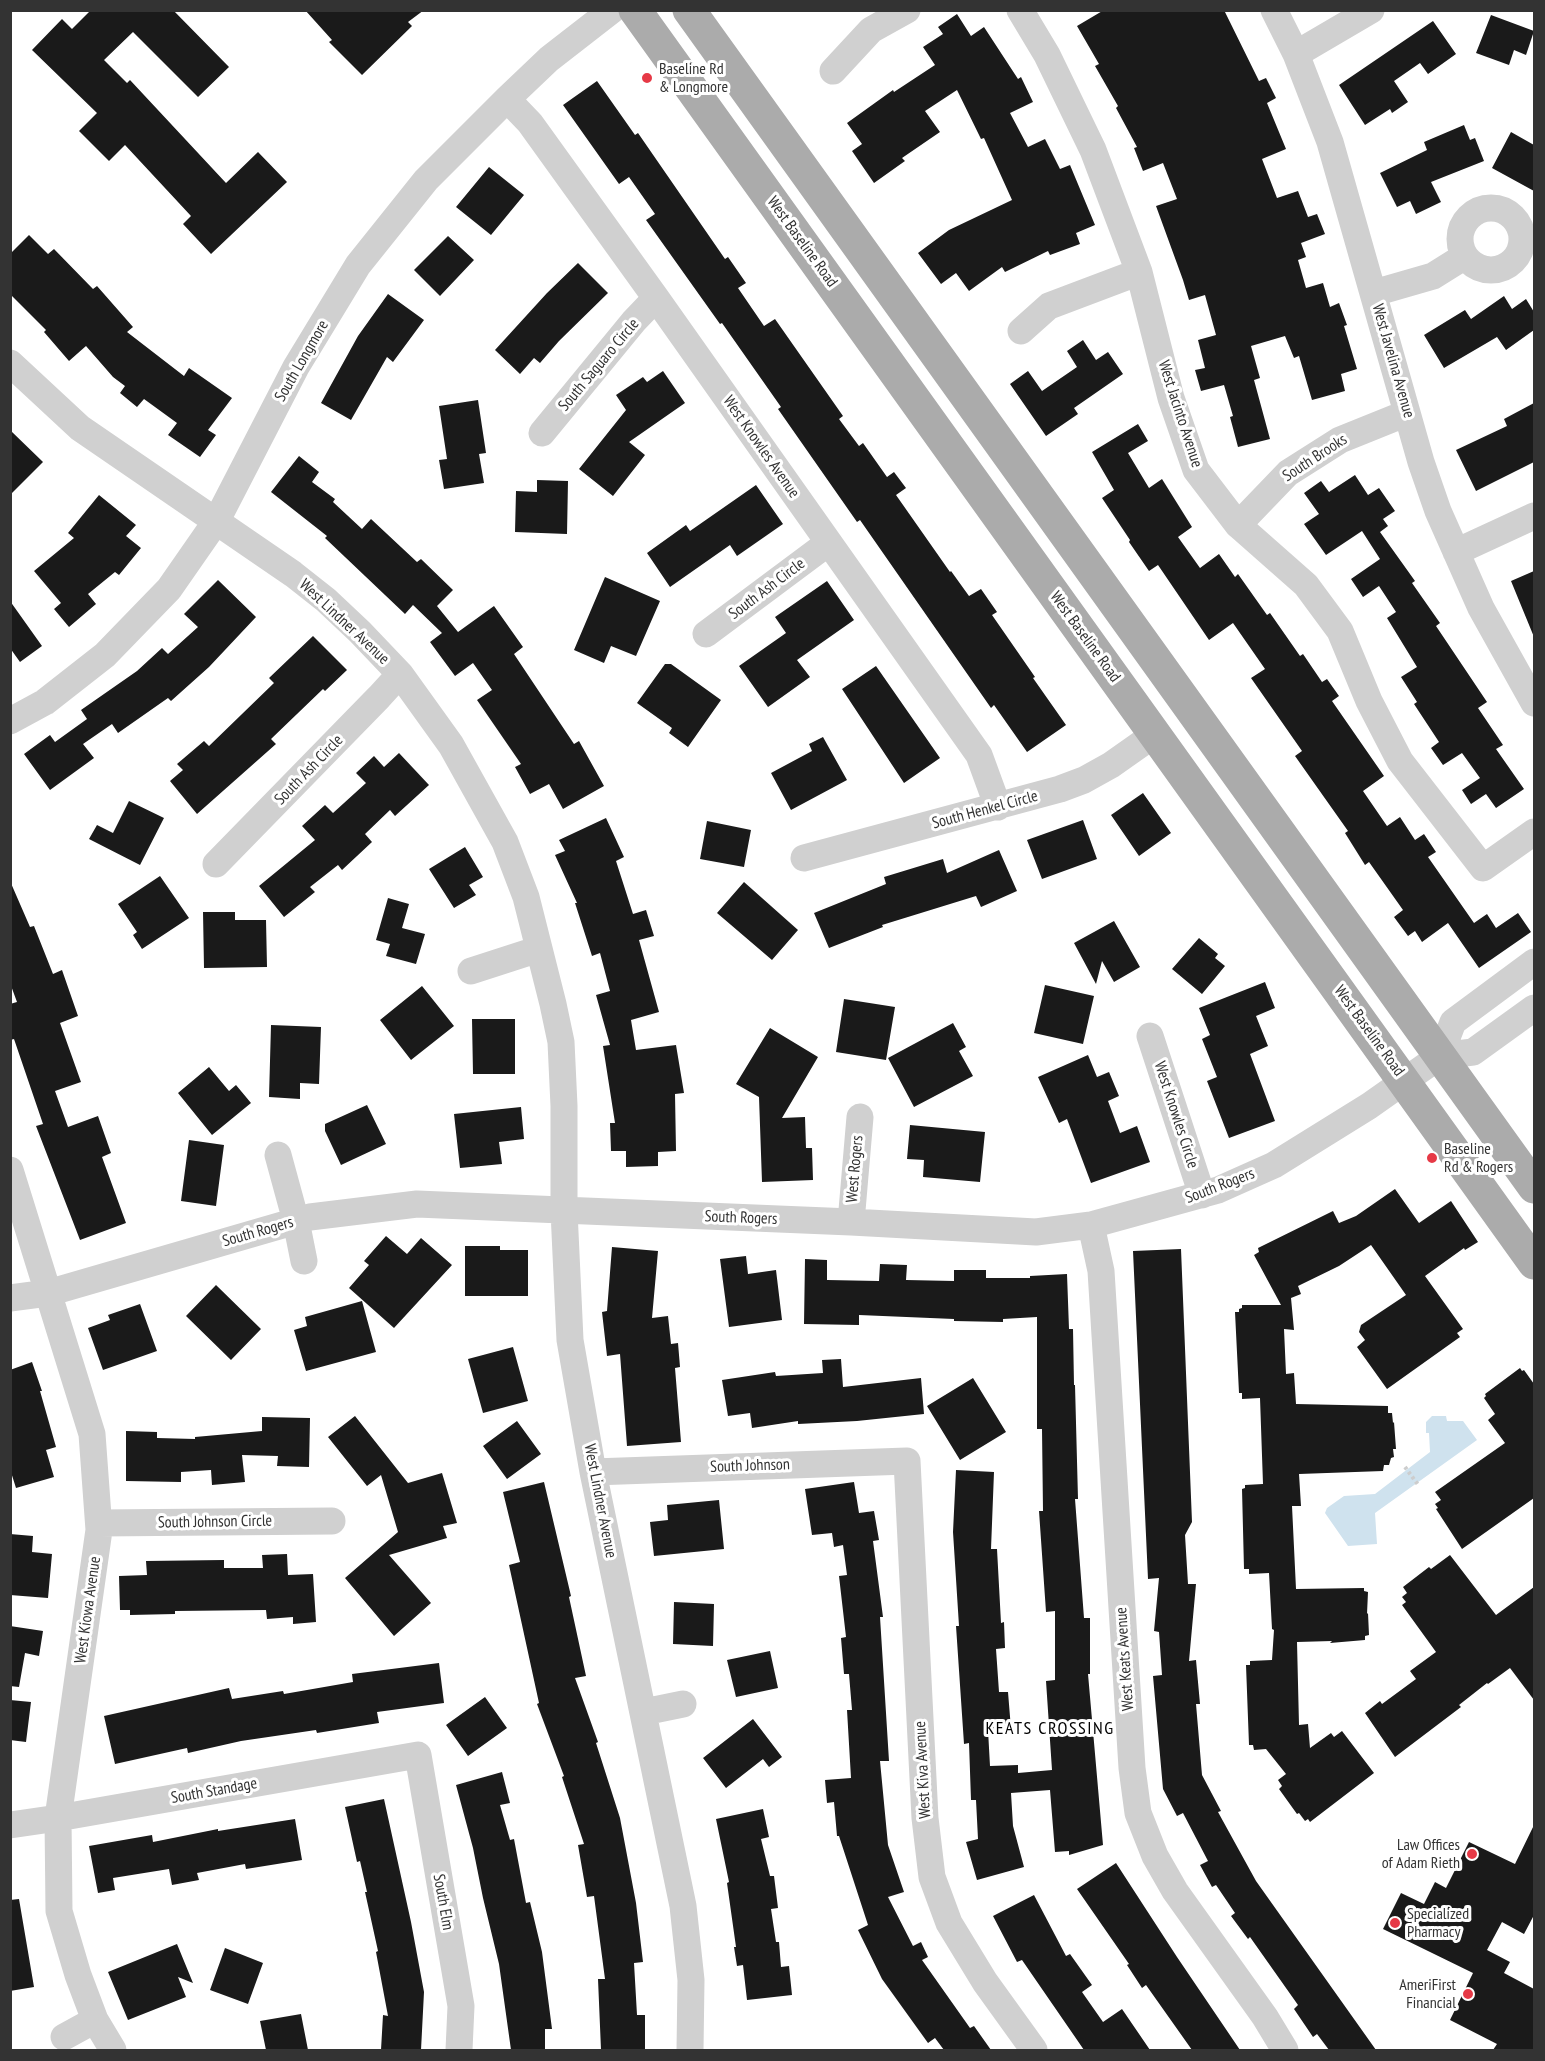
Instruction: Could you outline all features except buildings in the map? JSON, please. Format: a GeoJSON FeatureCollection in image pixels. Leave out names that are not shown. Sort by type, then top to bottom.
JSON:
{"type":"FeatureCollection","features":[{"type":"Feature","properties":{"kind":"main road","name":"West Baseline Road"},"geometry":{"type":"LineString","coordinates":[[635,10],[1534,1263]]}},
{"type":"Feature","properties":{"kind":"main road"},"geometry":{"type":"LineString","coordinates":[[689,10],[1534,1188]]}},
{"type":"Feature","properties":{"kind":"street","name":"South Longmore"},"geometry":{"type":"LineString","coordinates":[[10,721],[45,702],[105,655],[169,590],[217,520],[296,367],[358,265],[426,180],[549,59],[612,10]]}},
{"type":"Feature","properties":{"kind":"street"},"geometry":{"type":"LineString","coordinates":[[833,71],[870,30],[908,10]]}},
{"type":"Feature","properties":{"kind":"street","name":"West Jacinto Avenue"},"geometry":{"type":"LineString","coordinates":[[1020,10],[1047,54],[1093,150],[1139,272],[1172,398],[1196,470],[1238,525],[1306,585],[1340,631],[1369,701],[1400,761],[1483,868],[1534,832]]}},
{"type":"Feature","properties":{"kind":"street","name":"West Javelina Avenue"},"geometry":{"type":"LineString","coordinates":[[1274,10],[1296,54],[1330,142],[1421,462],[1438,511],[1481,608],[1534,703]]}},
{"type":"Feature","properties":{"kind":"street"},"geometry":{"type":"LineString","coordinates":[[1296,54],[1371,10]]}},
{"type":"Feature","properties":{"kind":"street","name":"West Knowles Avenue"},"geometry":{"type":"LineString","coordinates":[[507,99],[530,123],[979,754],[998,807]]}},
{"type":"Feature","properties":{"kind":"street"},"geometry":{"type":"LineString","coordinates":[[1374,293],[1433,276],[1465,255]]}},
{"type":"Feature","properties":{"kind":"street"},"geometry":{"type":"LineString","coordinates":[[1021,332],[1049,306],[1139,272]]}},
{"type":"Feature","properties":{"kind":"street","name":"South Saguaro Circle"},"geometry":{"type":"LineString","coordinates":[[542,433],[634,321],[656,298]]}},
{"type":"Feature","properties":{"kind":"street","name":"West Lindner Avenue"},"geometry":{"type":"LineString","coordinates":[[10,363],[80,428],[217,520],[326,600],[400,674],[451,745],[505,842],[526,897],[561,1042],[564,1106],[564,1211],[570,1340],[593,1472],[683,1906],[691,1980],[690,2050]]}},
{"type":"Feature","properties":{"kind":"street","name":"South Brooks"},"geometry":{"type":"LineString","coordinates":[[1238,525],[1288,473],[1340,440],[1407,412]]}},
{"type":"Feature","properties":{"kind":"street"},"geometry":{"type":"LineString","coordinates":[[1456,552],[1534,516]]}},
{"type":"Feature","properties":{"kind":"street","name":"South Ash Circle"},"geometry":{"type":"LineString","coordinates":[[706,634],[828,543]]}},
{"type":"Feature","properties":{"kind":"street","name":"South Ash Circle"},"geometry":{"type":"LineString","coordinates":[[216,864],[400,674]]}},
{"type":"Feature","properties":{"kind":"street","name":"South Henkel Circle"},"geometry":{"type":"LineString","coordinates":[[804,858],[1060,789],[1084,780],[1112,765],[1155,734]]}},
{"type":"Feature","properties":{"kind":"street"},"geometry":{"type":"LineString","coordinates":[[471,971],[539,949]]}},
{"type":"Feature","properties":{"kind":"street"},"geometry":{"type":"LineString","coordinates":[[1440,1056],[1453,1022],[1534,962]]}},
{"type":"Feature","properties":{"kind":"street","name":"South Rogers"},"geometry":{"type":"LineString","coordinates":[[10,1298],[48,1293],[310,1217],[417,1204],[1036,1232],[1091,1225],[1218,1190],[1274,1165],[1323,1136],[1440,1056],[1473,1052],[1534,1008]]}},
{"type":"Feature","properties":{"kind":"street","name":"West Knowles Circle"},"geometry":{"type":"LineString","coordinates":[[1150,1036],[1202,1195]]}},
{"type":"Feature","properties":{"kind":"street","name":"West Rogers"},"geometry":{"type":"LineString","coordinates":[[850,1222],[860,1117]]}},
{"type":"Feature","properties":{"kind":"street"},"geometry":{"type":"LineString","coordinates":[[278,1155],[304,1261]]}},
{"type":"Feature","properties":{"kind":"street","name":"West Kiowa Avenue"},"geometry":{"type":"LineString","coordinates":[[10,1170],[92,1434],[99,1523],[58,1818],[58,1911],[78,1976],[96,2020],[113,2050]]}},
{"type":"Feature","properties":{"kind":"street","name":"West Keats Avenue"},"geometry":{"type":"LineString","coordinates":[[1091,1225],[1101,1271],[1132,1768],[1138,1813],[1155,1856],[1175,1891],[1265,2017],[1285,2050]]}},
{"type":"Feature","properties":{"kind":"street","name":"South Johnson"},"geometry":{"type":"LineString","coordinates":[[593,1472],[907,1461]]}},
{"type":"Feature","properties":{"kind":"street","name":"West Kiva Avenue"},"geometry":{"type":"LineString","coordinates":[[907,1461],[925,1818],[932,1877],[949,1923],[985,1982],[1034,2050]]}},
{"type":"Feature","properties":{"kind":"street","name":"South Johnson Circle"},"geometry":{"type":"LineString","coordinates":[[99,1523],[332,1521]]}},
{"type":"Feature","properties":{"kind":"street"},"geometry":{"type":"LineString","coordinates":[[644,1713],[683,1704]]}},
{"type":"Feature","properties":{"kind":"street","name":"South Standage"},"geometry":{"type":"LineString","coordinates":[[10,1825],[418,1755]]}},
{"type":"Feature","properties":{"kind":"street","name":"South Elm"},"geometry":{"type":"LineString","coordinates":[[418,1755],[461,2006],[459,2050]]}},
{"type":"Feature","properties":{"kind":"street"},"geometry":{"type":"LineString","coordinates":[[64,2037],[96,2020]]}},
{"type":"Feature","properties":{"kind":"path"},"geometry":{"type":"LineString","coordinates":[[1406,1467],[1419,1486]]}},
{"type":"Feature","properties":{"kind":"water"},"geometry":{"type":"Polygon","coordinates":[[[1432,1416],[1446,1416],[1447,1421],[1463,1421],[1477,1440],[1375,1513],[1377,1544],[1348,1546],[1325,1513],[1327,1508],[1344,1496],[1375,1494],[1430,1452],[1426,1422],[1432,1416]]]}},
{"type":"Feature","properties":{"kind":"place","name":"Baseline Rd & Longmore"},"geometry":{"type":"Point","coordinates":[647,78]}},
{"type":"Feature","properties":{"kind":"place","name":"Baseline Rd & Rogers"},"geometry":{"type":"Point","coordinates":[1432,1158]}},
{"type":"Feature","properties":{"kind":"place","name":"Law Offices of Adam Rieth"},"geometry":{"type":"Point","coordinates":[1472,1854]}},
{"type":"Feature","properties":{"kind":"place","name":"Specialized Pharmacy"},"geometry":{"type":"Point","coordinates":[1395,1923]}},
{"type":"Feature","properties":{"kind":"place","name":"AmeriFirst Financial"},"geometry":{"type":"Point","coordinates":[1468,1994]}},
{"type":"Feature","properties":{"kind":"district","name":"KEATS CROSSING"},"geometry":{"type":"Point","coordinates":[1050,1729]}}]}
